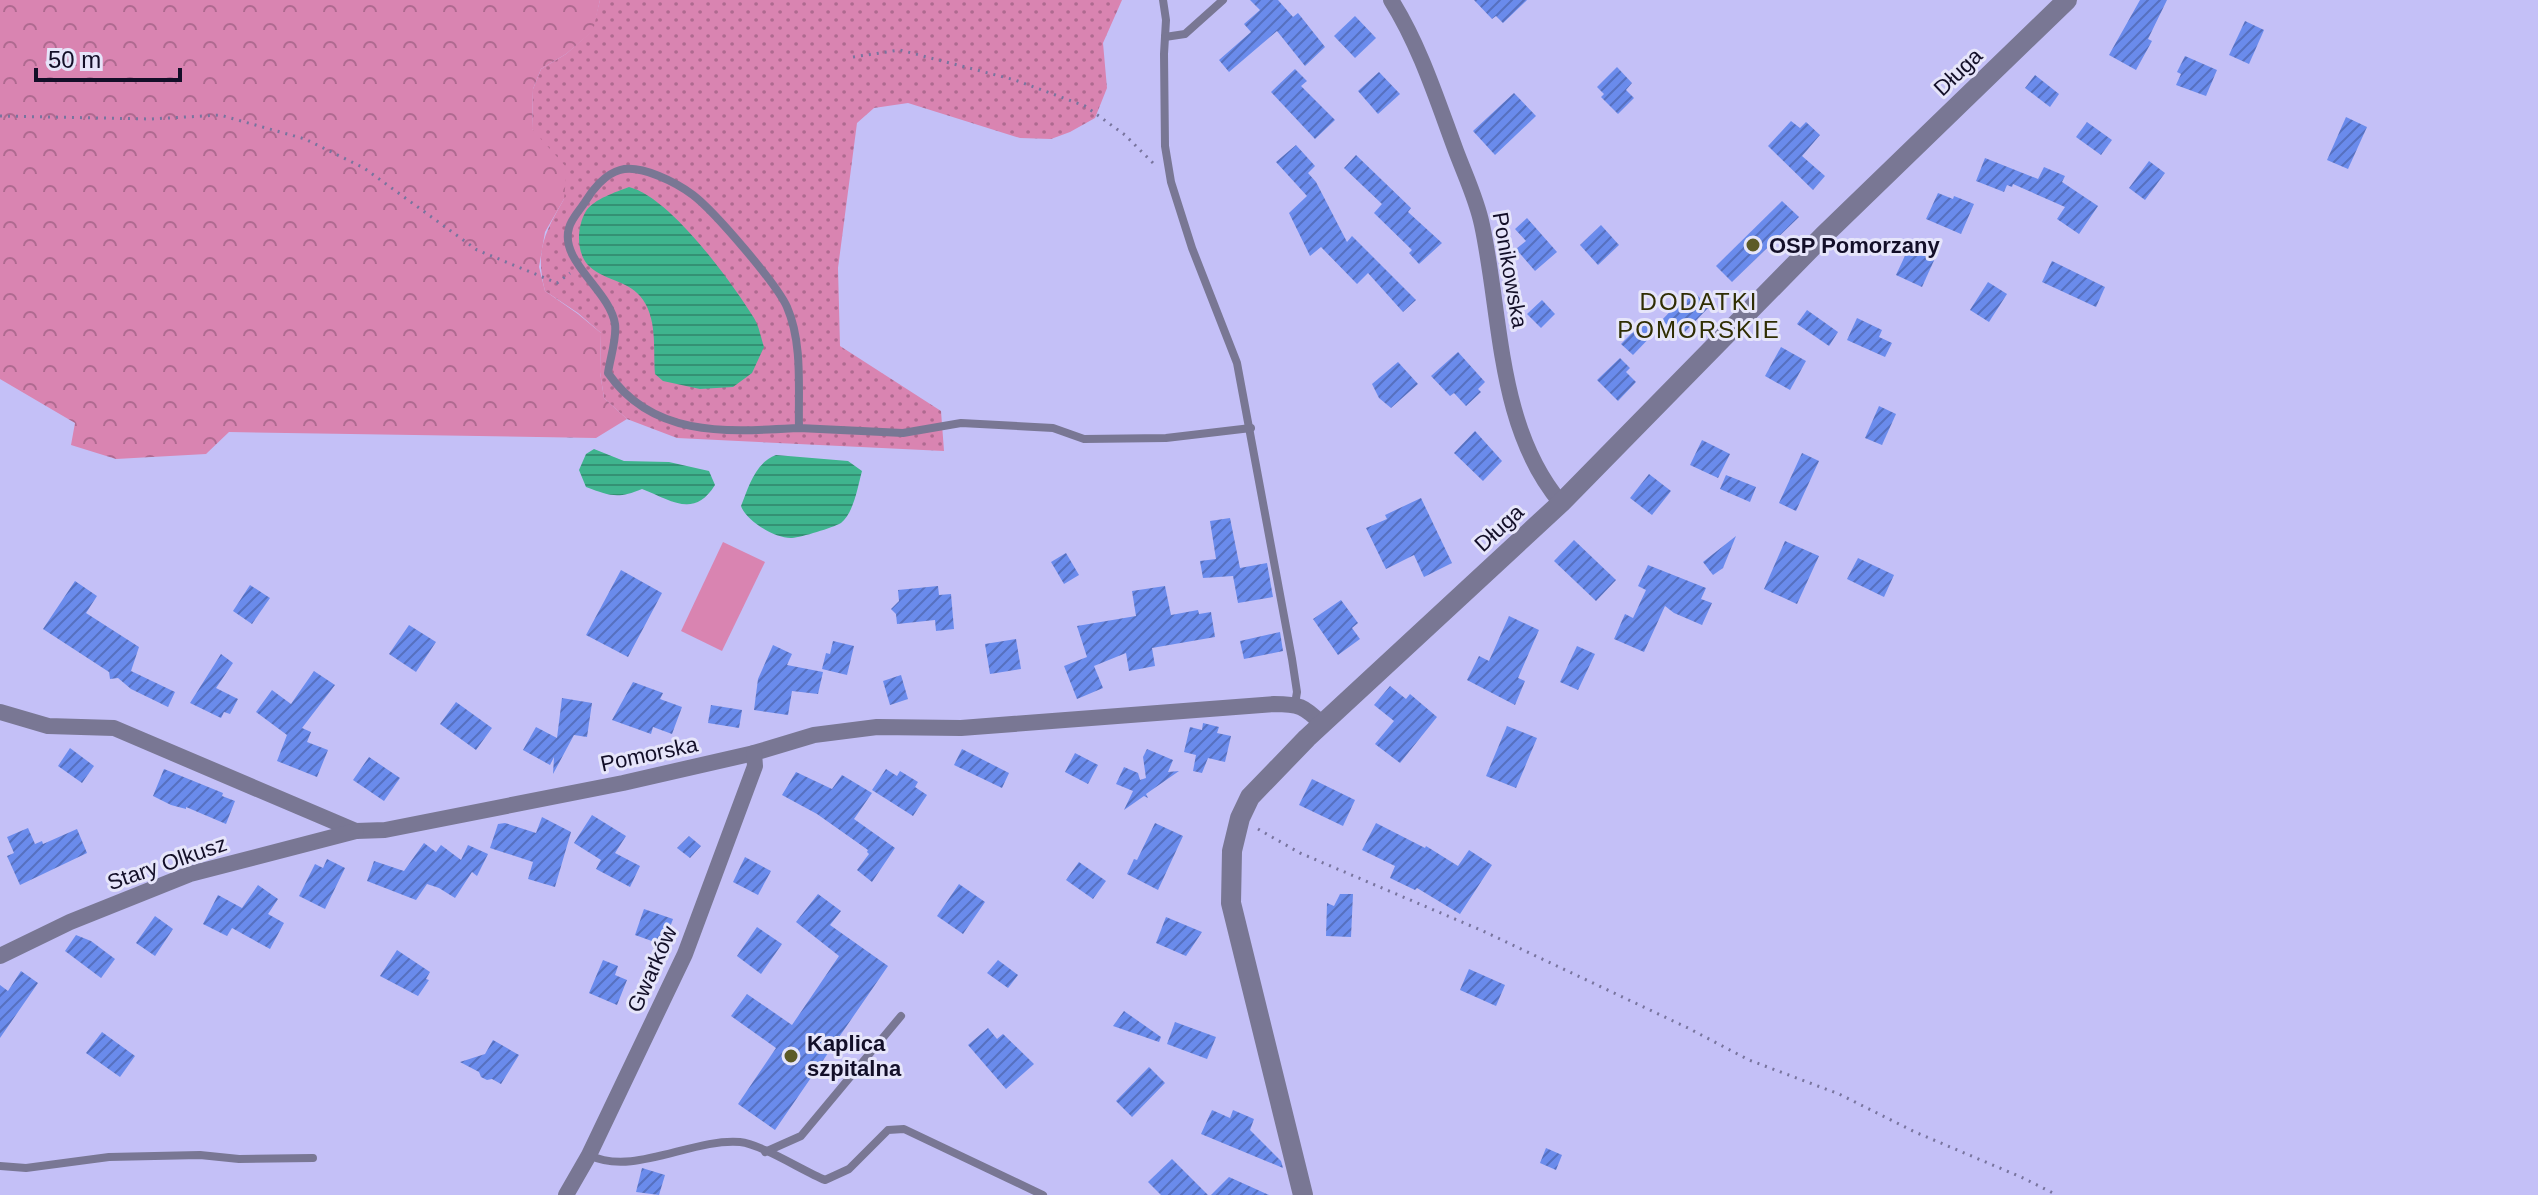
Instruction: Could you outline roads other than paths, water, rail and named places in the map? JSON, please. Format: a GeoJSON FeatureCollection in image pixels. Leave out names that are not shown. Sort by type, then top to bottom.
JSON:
{"type":"FeatureCollection","features":[{"type":"Feature","properties":{"kind":"street","name":"Ponikowska"},"geometry":{"type":"LineString","coordinates":[[1391,0],[1407,25],[1430,80],[1482,223],[1505,370],[1522,436],[1547,486],[1561,503]]}},
{"type":"Feature","properties":{"kind":"street","name":"Długa"},"geometry":{"type":"LineString","coordinates":[[1303,1195],[1231,903],[1232,851],[1240,818],[1250,797],[1322,724],[1561,503],[1823,236],[2067,0]]}},
{"type":"Feature","properties":{"kind":"street"},"geometry":{"type":"LineString","coordinates":[[1295,704],[1308,710],[1322,724]]}},
{"type":"Feature","properties":{"kind":"street","name":"Pomorska"},"geometry":{"type":"LineString","coordinates":[[0,712],[48,726],[114,728],[356,831],[385,830],[473,814],[754,753],[814,735],[863,728],[961,728],[1295,704]]}},
{"type":"Feature","properties":{"kind":"street","name":"Gwarków"},"geometry":{"type":"LineString","coordinates":[[566,1195],[589,1155],[685,954],[755,766],[754,753]]}},
{"type":"Feature","properties":{"kind":"street","name":"Stary Olkusz"},"geometry":{"type":"LineString","coordinates":[[0,956],[70,922],[190,874],[356,831]]}},
{"type":"Feature","properties":{"kind":"lane"},"geometry":{"type":"LineString","coordinates":[[1163,0],[1165,146],[1171,182],[1192,248],[1237,363],[1292,659],[1297,692],[1295,704]]}},
{"type":"Feature","properties":{"kind":"lane"},"geometry":{"type":"LineString","coordinates":[[1165,37],[1185,34],[1223,0]]}},
{"type":"Feature","properties":{"kind":"lane"},"geometry":{"type":"LineString","coordinates":[[799,428],[798,355],[787,307],[749,254],[695,196],[666,178],[620,170],[593,188],[569,227],[568,244],[579,266],[609,306],[615,326],[608,373],[621,391],[641,408],[682,426],[742,431],[799,428],[903,433],[961,423],[1053,428],[1084,439],[1166,438],[1251,428]]}},
{"type":"Feature","properties":{"kind":"lane"},"geometry":{"type":"LineString","coordinates":[[765,1152],[801,1136],[901,1016]]}},
{"type":"Feature","properties":{"kind":"lane"},"geometry":{"type":"LineString","coordinates":[[589,1155],[604,1162],[635,1161],[701,1144],[743,1142],[825,1180],[849,1169],[888,1130],[904,1129],[1043,1195]]}},
{"type":"Feature","properties":{"kind":"lane"},"geometry":{"type":"LineString","coordinates":[[0,1166],[26,1168],[124,1157],[313,1158]]}},
{"type":"Feature","properties":{"kind":"place","name":"OSP Pomorzany"},"geometry":{"type":"Point","coordinates":[1753,245]}},
{"type":"Feature","properties":{"kind":"place","name":"Kaplica szpitalna"},"geometry":{"type":"Point","coordinates":[791,1056]}},
{"type":"Feature","properties":{"kind":"district","name":"DODATKI POMORSKIE"},"geometry":{"type":"Point","coordinates":[1699,315]}}]}
